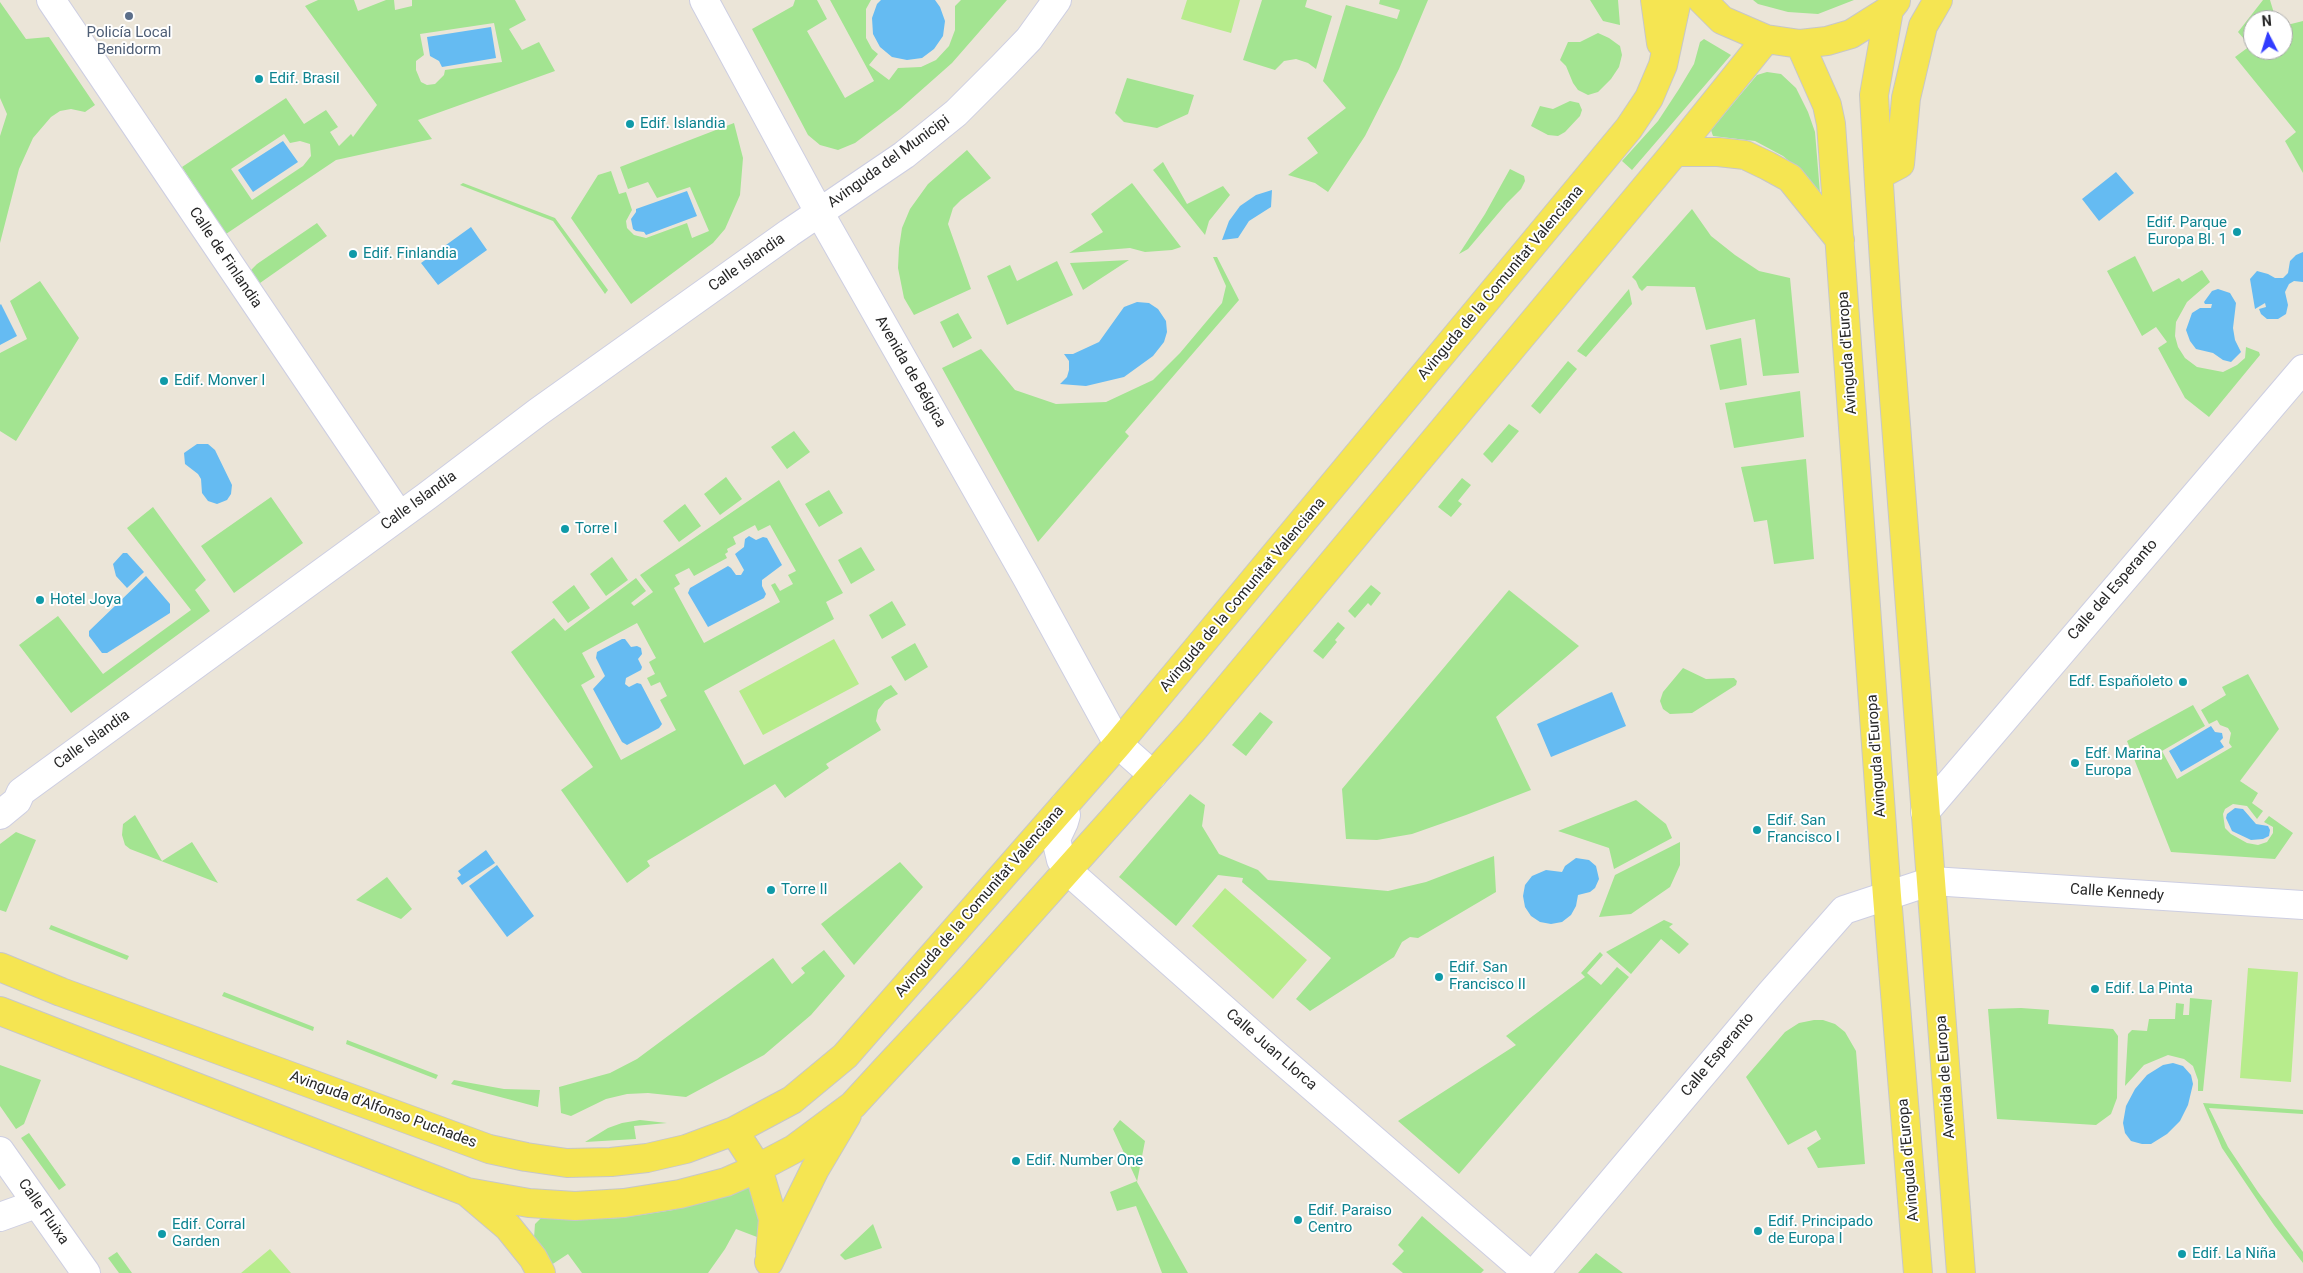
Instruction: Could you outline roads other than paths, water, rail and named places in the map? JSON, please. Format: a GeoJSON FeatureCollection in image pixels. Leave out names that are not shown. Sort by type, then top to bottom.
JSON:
{"type":"FeatureCollection","features":[{"type":"Feature","properties":{"kind":"main road"},"geometry":{"type":"LineString","coordinates":[[1655,0],[1663,65]]}},
{"type":"Feature","properties":{"kind":"main road","name":"Avinguda de la Comunitat Valenciana"},"geometry":{"type":"LineString","coordinates":[[734,1131],[792,1100],[845,1056],[1118,744],[1623,134],[1649,98],[1663,65],[1677,0]]}},
{"type":"Feature","properties":{"kind":"main road"},"geometry":{"type":"LineString","coordinates":[[1702,0],[1722,20],[1766,39],[1800,44],[1827,41],[1851,34],[1893,5]]}},
{"type":"Feature","properties":{"kind":"main road"},"geometry":{"type":"LineString","coordinates":[[1879,175],[1900,164],[1906,98],[1923,26],[1938,0]]}},
{"type":"Feature","properties":{"kind":"main road"},"geometry":{"type":"LineString","coordinates":[[1893,5],[1874,95],[1887,307],[1925,812],[1932,881]]}},
{"type":"Feature","properties":{"kind":"main road"},"geometry":{"type":"LineString","coordinates":[[0,1011],[467,1192],[529,1203],[575,1206],[624,1203],[680,1194],[726,1182],[794,1149],[852,1105],[972,977],[1193,730],[1675,152],[1766,39]]}},
{"type":"Feature","properties":{"kind":"main road","name":"Avinguda d'Europa"},"geometry":{"type":"LineString","coordinates":[[1800,44],[1827,105],[1831,124],[1887,896],[1918,1273]]}},
{"type":"Feature","properties":{"kind":"main road"},"geometry":{"type":"LineString","coordinates":[[1675,152],[1718,152],[1745,156],[1768,166],[1790,178],[1840,240]]}},
{"type":"Feature","properties":{"kind":"main road","name":"Avenida de Europa"},"geometry":{"type":"LineString","coordinates":[[1932,881],[1961,1273]]}},
{"type":"Feature","properties":{"kind":"main road","name":"Avinguda d'Alfonso Puchades"},"geometry":{"type":"LineString","coordinates":[[0,967],[61,992],[489,1149],[567,1163],[611,1162],[647,1158],[686,1149],[734,1131]]}},
{"type":"Feature","properties":{"kind":"main road"},"geometry":{"type":"LineString","coordinates":[[766,1268],[815,1169],[852,1105]]}},
{"type":"Feature","properties":{"kind":"main road"},"geometry":{"type":"LineString","coordinates":[[734,1131],[758,1168],[773,1219],[766,1268]]}},
{"type":"Feature","properties":{"kind":"main road"},"geometry":{"type":"LineString","coordinates":[[467,1192],[508,1227],[533,1258],[541,1273]]}},
{"type":"Feature","properties":{"kind":"street","name":"Calle de Finlandia"},"geometry":{"type":"LineString","coordinates":[[51,0],[399,515]]}},
{"type":"Feature","properties":{"kind":"street","name":"Avenida de Bélgica"},"geometry":{"type":"LineString","coordinates":[[704,0],[819,212],[1027,578],[1118,744],[1153,775]]}},
{"type":"Feature","properties":{"kind":"street","name":"Avinguda del Municipi"},"geometry":{"type":"LineString","coordinates":[[819,212],[904,155],[956,113],[1029,39],[1057,0]]}},
{"type":"Feature","properties":{"kind":"street","name":"Calle Islandia"},"geometry":{"type":"LineString","coordinates":[[10,798],[538,412],[819,212]]}},
{"type":"Feature","properties":{"kind":"street","name":"Calle del Esperanto"},"geometry":{"type":"LineString","coordinates":[[1925,812],[2303,369]]}},
{"type":"Feature","properties":{"kind":"street","name":"Calle Islandia"},"geometry":{"type":"LineString","coordinates":[[0,815],[17,800],[10,798]]}},
{"type":"Feature","properties":{"kind":"street","name":"Calle Juan Llorca"},"geometry":{"type":"LineString","coordinates":[[1064,806],[1066,814],[1056,839],[1060,860],[1068,871],[1270,1050],[1528,1273]]}},
{"type":"Feature","properties":{"kind":"street","name":"Calle Esperanto"},"geometry":{"type":"LineString","coordinates":[[1535,1273],[1838,915],[1844,910],[1932,881]]}},
{"type":"Feature","properties":{"kind":"street","name":"Calle Kennedy"},"geometry":{"type":"LineString","coordinates":[[1932,881],[2303,905]]}},
{"type":"Feature","properties":{"kind":"street","name":"Calle Fluixa"},"geometry":{"type":"LineString","coordinates":[[0,1151],[86,1273]]}},
{"type":"Feature","properties":{"kind":"street"},"geometry":{"type":"LineString","coordinates":[[0,1217],[36,1204]]}},
{"type":"Feature","properties":{"kind":"water"},"geometry":{"type":"Polygon","coordinates":[[[881,0],[935,0],[940,7],[945,21],[943,36],[934,49],[922,58],[907,60],[892,57],[880,47],[873,34],[872,18],[877,4],[881,0]]]}},
{"type":"Feature","properties":{"kind":"water"},"geometry":{"type":"Polygon","coordinates":[[[491,27],[496,58],[442,67],[439,61],[430,56],[427,37],[491,27]]]}},
{"type":"Feature","properties":{"kind":"water"},"geometry":{"type":"Polygon","coordinates":[[[283,141],[298,162],[253,192],[238,170],[283,141]]]}},
{"type":"Feature","properties":{"kind":"water"},"geometry":{"type":"Polygon","coordinates":[[[2116,172],[2134,193],[2099,221],[2082,199],[2116,172]]]}},
{"type":"Feature","properties":{"kind":"water"},"geometry":{"type":"Polygon","coordinates":[[[1272,190],[1271,207],[1249,221],[1238,238],[1222,240],[1229,221],[1240,206],[1256,195],[1272,190]]]}},
{"type":"Feature","properties":{"kind":"water"},"geometry":{"type":"Polygon","coordinates":[[[687,191],[697,216],[646,235],[644,232],[633,229],[631,219],[636,209],[687,191]]]}},
{"type":"Feature","properties":{"kind":"water"},"geometry":{"type":"Polygon","coordinates":[[[471,227],[487,250],[438,285],[421,263],[471,227]]]}},
{"type":"Feature","properties":{"kind":"water"},"geometry":{"type":"Polygon","coordinates":[[[2303,252],[2303,282],[2294,281],[2289,284],[2285,292],[2288,305],[2286,314],[2278,319],[2267,319],[2261,314],[2259,309],[2266,307],[2265,303],[2255,309],[2250,279],[2257,271],[2275,278],[2283,278],[2288,273],[2290,261],[2296,255],[2303,252]]]}},
{"type":"Feature","properties":{"kind":"water"},"geometry":{"type":"Polygon","coordinates":[[[2218,289],[2230,293],[2236,303],[2233,328],[2235,340],[2241,352],[2231,362],[2223,360],[2213,353],[2196,349],[2190,341],[2186,330],[2192,313],[2200,308],[2211,308],[2212,304],[2205,304],[2204,302],[2212,291],[2218,289]]]}},
{"type":"Feature","properties":{"kind":"water"},"geometry":{"type":"Polygon","coordinates":[[[1137,302],[1149,303],[1158,309],[1166,321],[1167,332],[1164,342],[1153,356],[1124,377],[1086,386],[1060,384],[1067,377],[1069,370],[1069,361],[1064,354],[1073,354],[1099,342],[1124,307],[1137,302]]]}},
{"type":"Feature","properties":{"kind":"water"},"geometry":{"type":"Polygon","coordinates":[[[0,305],[17,336],[0,345],[0,305]]]}},
{"type":"Feature","properties":{"kind":"water"},"geometry":{"type":"Polygon","coordinates":[[[197,444],[208,444],[215,450],[232,485],[231,494],[227,500],[217,504],[208,501],[202,493],[201,479],[198,474],[185,464],[184,453],[197,444]]]}},
{"type":"Feature","properties":{"kind":"water"},"geometry":{"type":"Polygon","coordinates":[[[749,536],[756,540],[763,537],[767,538],[782,565],[762,580],[762,586],[766,594],[764,598],[708,627],[688,593],[690,588],[728,566],[736,575],[741,575],[744,570],[735,554],[744,547],[745,539],[749,536]]]}},
{"type":"Feature","properties":{"kind":"water"},"geometry":{"type":"Polygon","coordinates":[[[123,553],[127,553],[144,572],[127,588],[116,576],[113,564],[123,553]]]}},
{"type":"Feature","properties":{"kind":"water"},"geometry":{"type":"Polygon","coordinates":[[[146,576],[170,604],[170,613],[107,653],[102,653],[89,636],[89,631],[146,576]]]}},
{"type":"Feature","properties":{"kind":"water"},"geometry":{"type":"Polygon","coordinates":[[[625,639],[631,647],[637,646],[641,648],[642,654],[638,659],[642,667],[641,670],[626,678],[625,684],[629,687],[637,683],[641,684],[662,724],[659,728],[627,745],[622,742],[593,689],[605,676],[596,658],[597,652],[625,639]]]}},
{"type":"Feature","properties":{"kind":"water"},"geometry":{"type":"Polygon","coordinates":[[[1612,692],[1626,726],[1551,757],[1537,724],[1612,692]]]}},
{"type":"Feature","properties":{"kind":"water"},"geometry":{"type":"Polygon","coordinates":[[[2211,726],[2215,732],[2222,733],[2223,738],[2220,741],[2224,747],[2181,772],[2169,751],[2211,726]]]}},
{"type":"Feature","properties":{"kind":"water"},"geometry":{"type":"Polygon","coordinates":[[[2235,808],[2243,809],[2256,824],[2268,826],[2270,830],[2269,836],[2263,839],[2251,840],[2232,831],[2226,818],[2227,814],[2235,808]]]}},
{"type":"Feature","properties":{"kind":"water"},"geometry":{"type":"Polygon","coordinates":[[[486,850],[495,863],[462,885],[457,878],[461,875],[458,871],[486,850]]]}},
{"type":"Feature","properties":{"kind":"water"},"geometry":{"type":"Polygon","coordinates":[[[1576,858],[1589,860],[1596,866],[1599,879],[1595,888],[1590,892],[1578,895],[1576,906],[1571,915],[1562,922],[1551,924],[1540,922],[1531,916],[1525,907],[1523,896],[1525,885],[1532,876],[1546,870],[1562,872],[1565,866],[1576,858]]]}},
{"type":"Feature","properties":{"kind":"water"},"geometry":{"type":"Polygon","coordinates":[[[497,865],[534,916],[507,937],[469,886],[497,865]]]}},
{"type":"Feature","properties":{"kind":"water"},"geometry":{"type":"Polygon","coordinates":[[[2173,1063],[2183,1066],[2191,1075],[2193,1084],[2188,1105],[2180,1121],[2167,1134],[2151,1144],[2131,1141],[2125,1133],[2123,1123],[2126,1106],[2135,1089],[2147,1075],[2163,1065],[2173,1063]]]}},
{"type":"Feature","properties":{"kind":"place","name":"Policía Local Benidorm"},"geometry":{"type":"Point","coordinates":[129,16]}},
{"type":"Feature","properties":{"kind":"place","name":"Edif. Brasil"},"geometry":{"type":"Point","coordinates":[259,79]}},
{"type":"Feature","properties":{"kind":"place","name":"Edif. Islandia"},"geometry":{"type":"Point","coordinates":[630,124]}},
{"type":"Feature","properties":{"kind":"place","name":"Edif. Parque Europa Bl. 1"},"geometry":{"type":"Point","coordinates":[2237,232]}},
{"type":"Feature","properties":{"kind":"place","name":"Edif. Finlandia"},"geometry":{"type":"Point","coordinates":[353,254]}},
{"type":"Feature","properties":{"kind":"place","name":"Edif. Monver I"},"geometry":{"type":"Point","coordinates":[164,381]}},
{"type":"Feature","properties":{"kind":"place","name":"Torre I"},"geometry":{"type":"Point","coordinates":[565,529]}},
{"type":"Feature","properties":{"kind":"place","name":"Hotel Joya"},"geometry":{"type":"Point","coordinates":[40,600]}},
{"type":"Feature","properties":{"kind":"place","name":"Edf. Españoleto"},"geometry":{"type":"Point","coordinates":[2183,682]}},
{"type":"Feature","properties":{"kind":"place","name":"Edf. Marina Europa"},"geometry":{"type":"Point","coordinates":[2075,763]}},
{"type":"Feature","properties":{"kind":"place","name":"Edif. San Francisco I"},"geometry":{"type":"Point","coordinates":[1757,830]}},
{"type":"Feature","properties":{"kind":"place","name":"Torre II"},"geometry":{"type":"Point","coordinates":[771,890]}},
{"type":"Feature","properties":{"kind":"place","name":"Edif. San Francisco II"},"geometry":{"type":"Point","coordinates":[1439,977]}},
{"type":"Feature","properties":{"kind":"place","name":"Edif. La Pinta"},"geometry":{"type":"Point","coordinates":[2095,989]}},
{"type":"Feature","properties":{"kind":"place","name":"Edif. Number One"},"geometry":{"type":"Point","coordinates":[1016,1161]}},
{"type":"Feature","properties":{"kind":"place","name":"Edif. Paraiso Centro"},"geometry":{"type":"Point","coordinates":[1298,1220]}},
{"type":"Feature","properties":{"kind":"place","name":"Edif. Principado de Europa I"},"geometry":{"type":"Point","coordinates":[1758,1231]}},
{"type":"Feature","properties":{"kind":"place","name":"Edif. Corral Garden"},"geometry":{"type":"Point","coordinates":[162,1234]}},
{"type":"Feature","properties":{"kind":"place","name":"Edif. La Niña"},"geometry":{"type":"Point","coordinates":[2182,1254]}}]}
